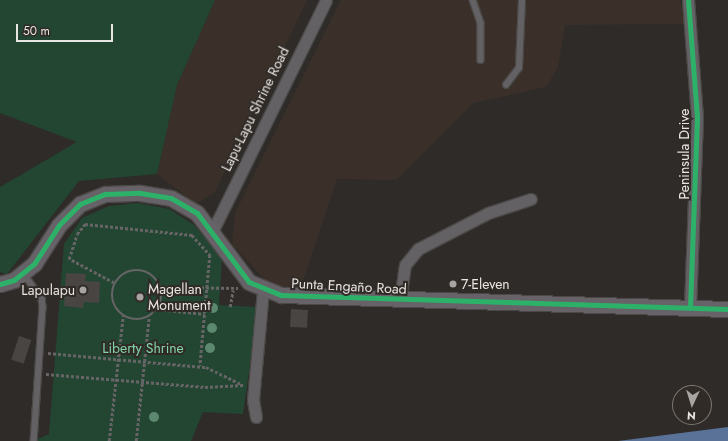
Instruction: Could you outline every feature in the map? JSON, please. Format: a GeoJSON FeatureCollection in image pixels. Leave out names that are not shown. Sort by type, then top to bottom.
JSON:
{"type":"FeatureCollection","features":[{"type":"Feature","properties":{"kind":"street","name":"Lapu-Lapu Shrine Road"},"geometry":{"type":"LineString","coordinates":[[212,232],[326,0]]}},
{"type":"Feature","properties":{"kind":"street","name":"Peninsula Drive"},"geometry":{"type":"LineString","coordinates":[[688,0],[697,117],[690,308]]}},
{"type":"Feature","properties":{"kind":"street","name":"Punta Engaño Road"},"geometry":{"type":"LineString","coordinates":[[24,274],[59,225],[80,204],[106,194],[140,192],[171,198],[197,213],[249,282],[263,290],[304,298],[728,309]]}},
{"type":"Feature","properties":{"kind":"street"},"geometry":{"type":"LineString","coordinates":[[400,300],[405,265],[418,249],[488,213],[531,198]]}},
{"type":"Feature","properties":{"kind":"street"},"geometry":{"type":"LineString","coordinates":[[0,284],[24,274]]}},
{"type":"Feature","properties":{"kind":"street"},"geometry":{"type":"LineString","coordinates":[[256,417],[255,385],[263,290]]}},
{"type":"Feature","properties":{"kind":"lane"},"geometry":{"type":"LineString","coordinates":[[473,0],[481,23],[480,60]]}},
{"type":"Feature","properties":{"kind":"lane"},"geometry":{"type":"LineString","coordinates":[[506,85],[519,68],[522,0]]}},
{"type":"Feature","properties":{"kind":"lane"},"geometry":{"type":"LineString","coordinates":[[24,274],[42,299],[34,441]]}},
{"type":"Feature","properties":{"kind":"path"},"geometry":{"type":"LineString","coordinates":[[114,283],[68,259],[77,234],[85,224],[192,235],[210,256],[200,366]]}},
{"type":"Feature","properties":{"kind":"path"},"geometry":{"type":"LineString","coordinates":[[139,270],[155,277],[161,287],[158,309],[149,317],[136,320],[123,316],[111,299],[114,283],[127,271],[139,270]]}},
{"type":"Feature","properties":{"kind":"path"},"geometry":{"type":"LineString","coordinates":[[161,287],[233,290],[249,282]]}},
{"type":"Feature","properties":{"kind":"path"},"geometry":{"type":"LineString","coordinates":[[230,307],[233,290]]}},
{"type":"Feature","properties":{"kind":"path"},"geometry":{"type":"LineString","coordinates":[[158,309],[205,314]]}},
{"type":"Feature","properties":{"kind":"path"},"geometry":{"type":"LineString","coordinates":[[108,441],[123,316]]}},
{"type":"Feature","properties":{"kind":"path"},"geometry":{"type":"LineString","coordinates":[[136,441],[149,317]]}},
{"type":"Feature","properties":{"kind":"path"},"geometry":{"type":"LineString","coordinates":[[40,352],[200,366],[243,385]]}},
{"type":"Feature","properties":{"kind":"path"},"geometry":{"type":"LineString","coordinates":[[39,373],[204,387],[255,385]]}},
{"type":"Feature","properties":{"kind":"shaded area"},"geometry":{"type":"Polygon","coordinates":[[[215,0],[307,0],[215,192],[196,204],[157,174],[177,85],[215,0]]]}},
{"type":"Feature","properties":{"kind":"shaded area"},"geometry":{"type":"Polygon","coordinates":[[[341,0],[680,0],[685,24],[565,25],[558,67],[546,87],[473,103],[396,180],[337,179],[299,293],[264,279],[232,244],[235,213],[341,0]]]}},
{"type":"Feature","properties":{"kind":"green space"},"geometry":{"type":"Polygon","coordinates":[[[0,0],[215,0],[177,85],[157,174],[79,181],[7,274],[0,272],[0,187],[77,142],[0,113],[0,0]]]}},
{"type":"Feature","properties":{"kind":"green space","name":"Liberty Shrine"},"geometry":{"type":"Polygon","coordinates":[[[138,203],[169,209],[194,225],[222,258],[219,305],[258,307],[243,414],[203,412],[191,441],[34,441],[49,434],[64,244],[82,218],[109,206],[138,203]]]}},
{"type":"Feature","properties":{"kind":"water"},"geometry":{"type":"Polygon","coordinates":[[[728,427],[728,441],[618,441],[728,427]]]}},
{"type":"Feature","properties":{"kind":"building"},"geometry":{"type":"Polygon","coordinates":[[[66,273],[86,274],[85,281],[100,282],[99,303],[84,302],[83,308],[64,306],[66,273]]]}},
{"type":"Feature","properties":{"kind":"building"},"geometry":{"type":"Polygon","coordinates":[[[291,309],[308,310],[307,328],[290,327],[291,309]]]}},
{"type":"Feature","properties":{"kind":"building"},"geometry":{"type":"Polygon","coordinates":[[[19,336],[31,340],[24,364],[11,360],[19,336]]]}},
{"type":"Feature","properties":{"kind":"cycle path"},"geometry":{"type":"LineString","coordinates":[[688,0],[697,117],[690,308]]}},
{"type":"Feature","properties":{"kind":"cycle path"},"geometry":{"type":"LineString","coordinates":[[0,284],[14,280],[34,264],[59,225],[80,204],[105,194],[140,193],[171,198],[197,213],[249,282],[281,295],[728,309]]}},
{"type":"Feature","properties":{"kind":"place","name":"7-Eleven"},"geometry":{"type":"Point","coordinates":[453,284]}},
{"type":"Feature","properties":{"kind":"place","name":"Lapulapu"},"geometry":{"type":"Point","coordinates":[83,290]}},
{"type":"Feature","properties":{"kind":"place","name":"Magellan Monument"},"geometry":{"type":"Point","coordinates":[140,297]}}]}
